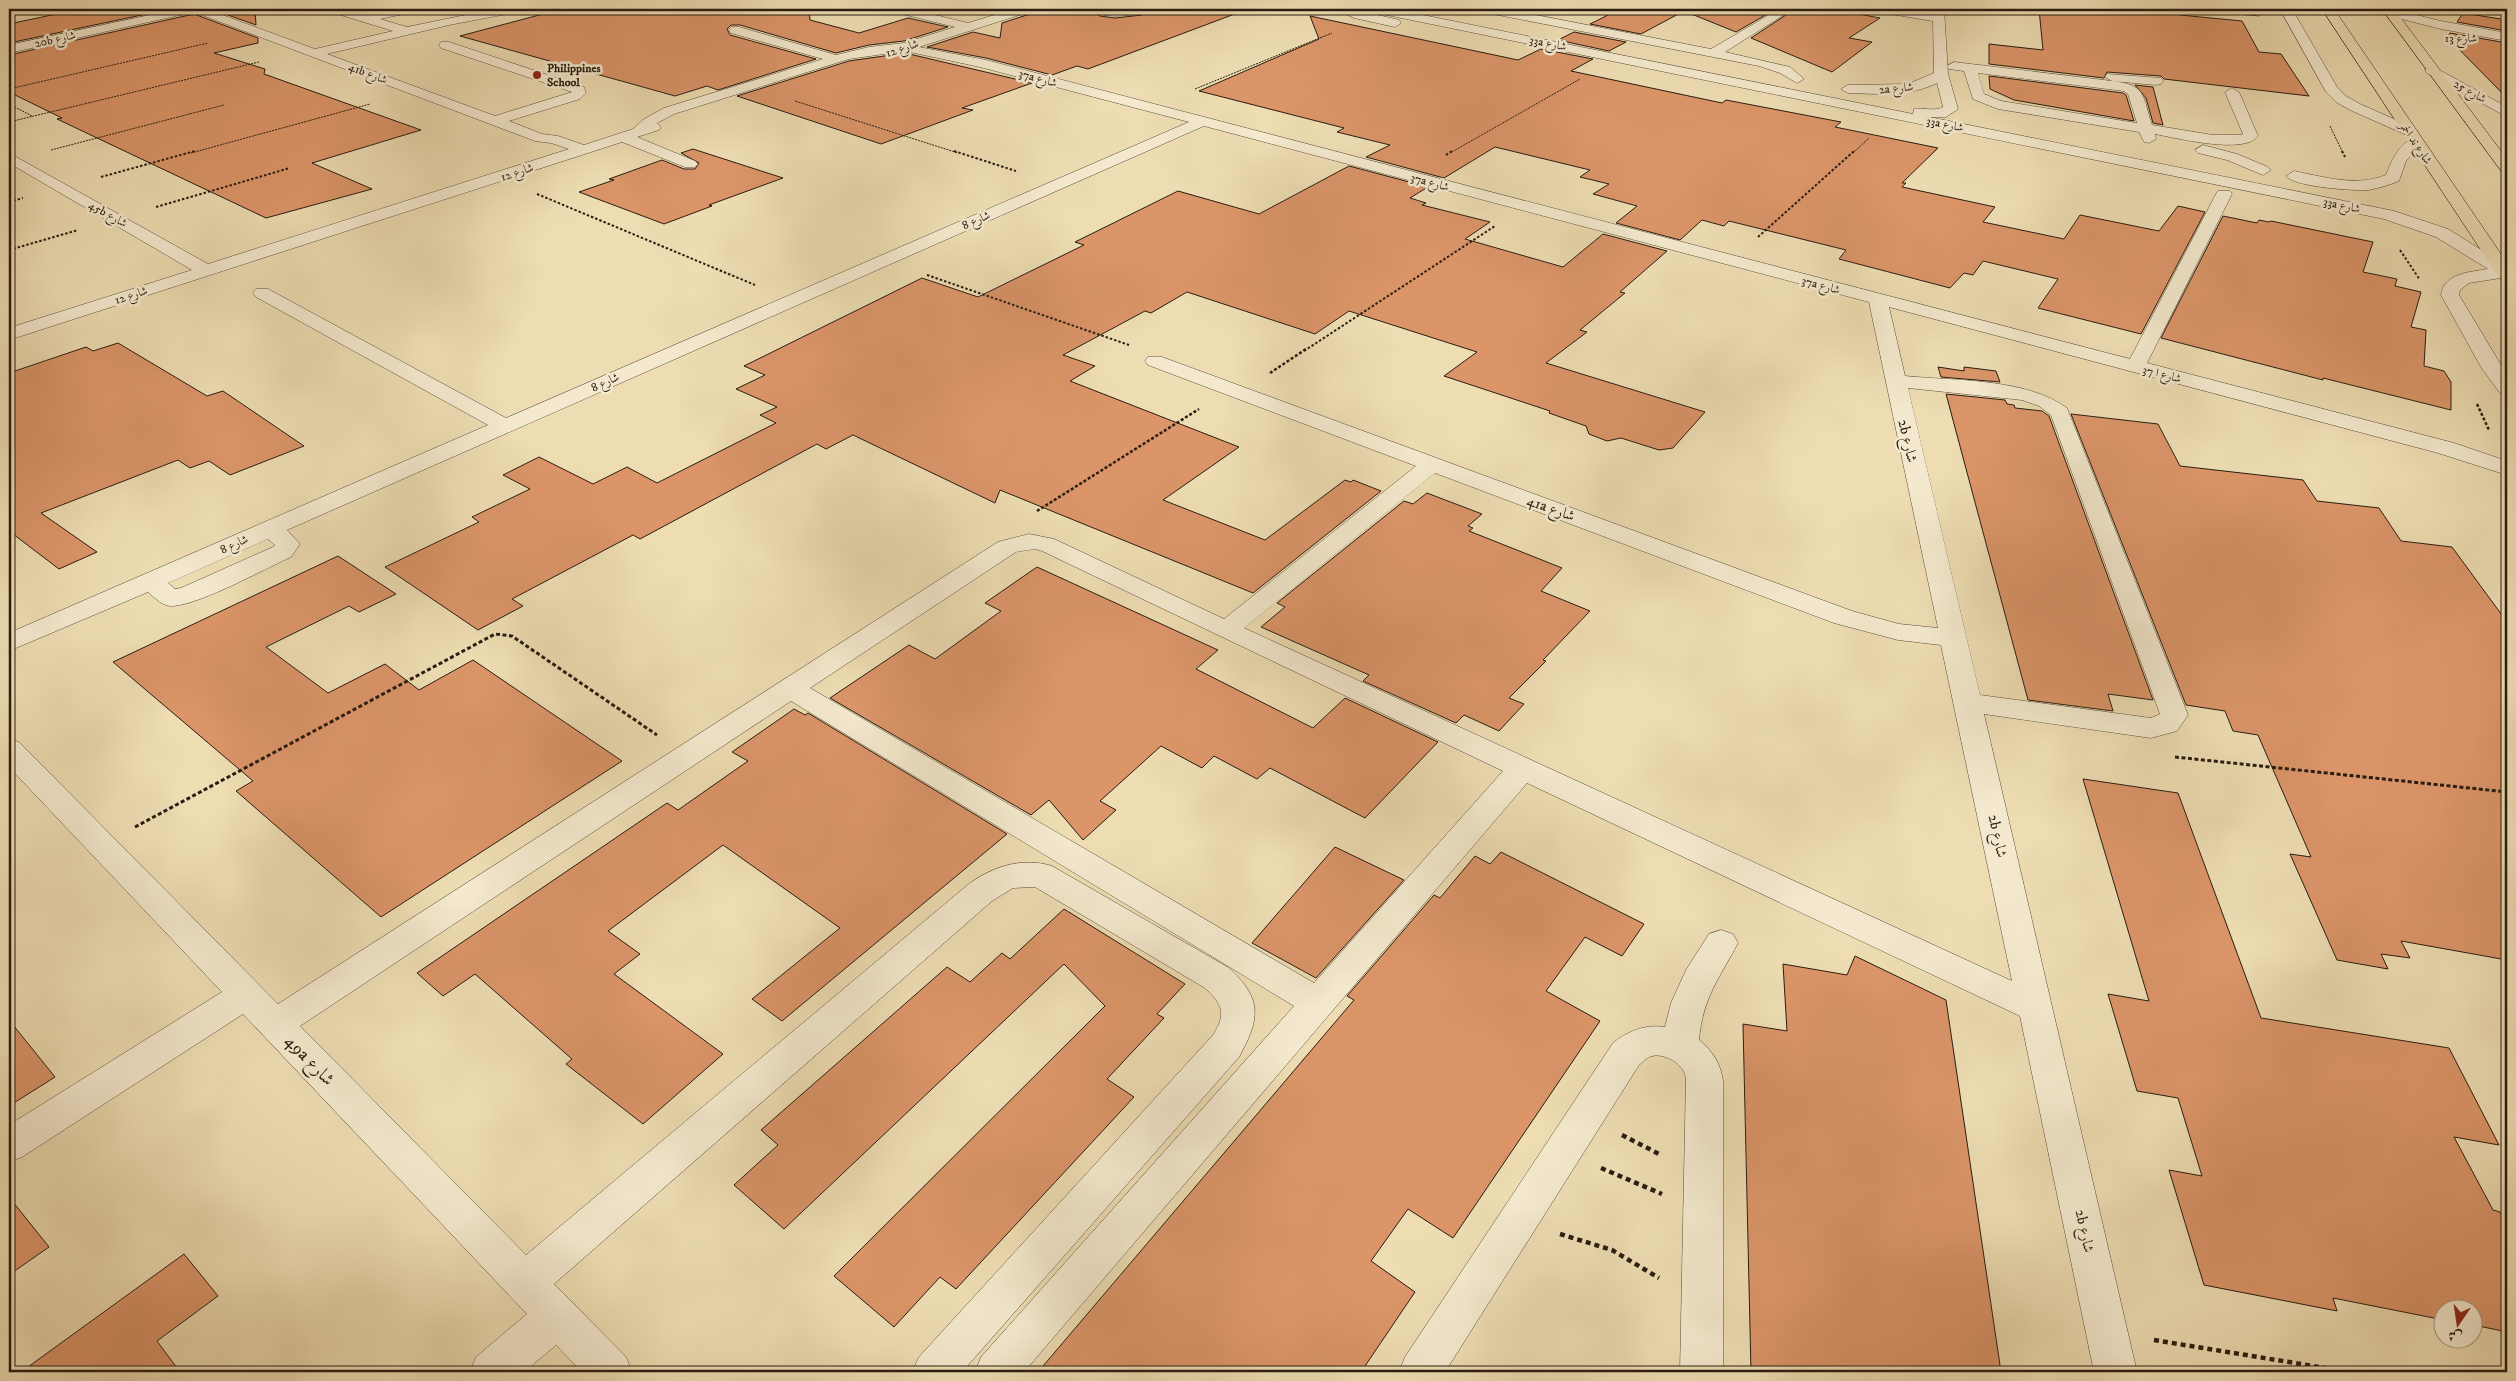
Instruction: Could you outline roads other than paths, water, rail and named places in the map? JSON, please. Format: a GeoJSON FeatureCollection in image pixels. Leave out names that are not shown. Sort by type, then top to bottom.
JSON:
{"type":"FeatureCollection","features":[{"type":"Feature","properties":{"kind":"main road","name":"شارع ند الحمر"},"geometry":{"type":"LineString","coordinates":[[2328,9],[2504,273]]}},
{"type":"Feature","properties":{"kind":"main road"},"geometry":{"type":"LineString","coordinates":[[2389,10],[2507,170]]}},
{"type":"Feature","properties":{"kind":"street"},"geometry":{"type":"LineString","coordinates":[[335,9],[406,31]]}},
{"type":"Feature","properties":{"kind":"street"},"geometry":{"type":"LineString","coordinates":[[366,19],[409,9]]}},
{"type":"Feature","properties":{"kind":"street"},"geometry":{"type":"LineString","coordinates":[[312,52],[512,9]]}},
{"type":"Feature","properties":{"kind":"street"},"geometry":{"type":"LineString","coordinates":[[898,9],[969,27]]}},
{"type":"Feature","properties":{"kind":"street","name":"شارع 12"},"geometry":{"type":"LineString","coordinates":[[9,334],[923,41],[1024,9],[1032,9]]}},
{"type":"Feature","properties":{"kind":"street"},"geometry":{"type":"LineString","coordinates":[[1096,9],[1114,12],[1138,10]]}},
{"type":"Feature","properties":{"kind":"street"},"geometry":{"type":"LineString","coordinates":[[1343,9],[1373,13],[1606,65],[2224,194],[2284,203],[2335,203]]}},
{"type":"Feature","properties":{"kind":"street","name":"33a شارع"},"geometry":{"type":"LineString","coordinates":[[1441,9],[1814,82]]}},
{"type":"Feature","properties":{"kind":"street"},"geometry":{"type":"LineString","coordinates":[[1488,9],[1774,66],[1797,79]]}},
{"type":"Feature","properties":{"kind":"street"},"geometry":{"type":"LineString","coordinates":[[1536,18],[1554,9]]}},
{"type":"Feature","properties":{"kind":"street"},"geometry":{"type":"LineString","coordinates":[[1714,53],[1787,9]]}},
{"type":"Feature","properties":{"kind":"street"},"geometry":{"type":"LineString","coordinates":[[1884,9],[1938,13]]}},
{"type":"Feature","properties":{"kind":"street"},"geometry":{"type":"LineString","coordinates":[[1909,9],[1938,13]]}},
{"type":"Feature","properties":{"kind":"street","name":"20b شارع"},"geometry":{"type":"LineString","coordinates":[[9,49],[198,10]]}},
{"type":"Feature","properties":{"kind":"street","name":"41b شارع"},"geometry":{"type":"LineString","coordinates":[[198,10],[540,138],[553,138],[586,150]]}},
{"type":"Feature","properties":{"kind":"street","name":"شارع 13"},"geometry":{"type":"LineString","coordinates":[[2389,10],[2432,23],[2507,39]]}},
{"type":"Feature","properties":{"kind":"street","name":"33a شارع"},"geometry":{"type":"LineString","coordinates":[[1373,13],[1687,72],[2335,203],[2409,220],[2442,233],[2504,273]]}},
{"type":"Feature","properties":{"kind":"street"},"geometry":{"type":"LineString","coordinates":[[1687,72],[1732,77],[1925,113],[1941,114],[1956,110],[1940,65],[1938,13]]}},
{"type":"Feature","properties":{"kind":"street"},"geometry":{"type":"LineString","coordinates":[[2289,14],[2336,94],[2355,107],[2411,136]]}},
{"type":"Feature","properties":{"kind":"street"},"geometry":{"type":"LineString","coordinates":[[735,30],[838,58]]}},
{"type":"Feature","properties":{"kind":"street","name":"شارع 13"},"geometry":{"type":"LineString","coordinates":[[2417,48],[2432,40],[2465,36],[2507,39]]}},
{"type":"Feature","properties":{"kind":"street","name":"37a شارع"},"geometry":{"type":"LineString","coordinates":[[923,41],[981,63]]}},
{"type":"Feature","properties":{"kind":"street"},"geometry":{"type":"LineString","coordinates":[[445,45],[579,90],[579,93],[575,96],[495,121]]}},
{"type":"Feature","properties":{"kind":"street"},"geometry":{"type":"LineString","coordinates":[[690,164],[630,135],[669,111],[838,58],[869,51],[903,48]]}},
{"type":"Feature","properties":{"kind":"street","name":"37a شارع"},"geometry":{"type":"LineString","coordinates":[[903,48],[981,63],[1878,300]]}},
{"type":"Feature","properties":{"kind":"street"},"geometry":{"type":"LineString","coordinates":[[1940,65],[2128,87],[2134,92],[2148,141]]}},
{"type":"Feature","properties":{"kind":"street"},"geometry":{"type":"LineString","coordinates":[[1940,65],[2156,81]]}},
{"type":"Feature","properties":{"kind":"street","name":"2a شارع"},"geometry":{"type":"LineString","coordinates":[[1848,89],[1908,88],[1928,83],[1940,65]]}},
{"type":"Feature","properties":{"kind":"street"},"geometry":{"type":"LineString","coordinates":[[1970,68],[1978,96],[1998,105],[2148,141],[2248,138],[2251,136],[2250,133],[2232,92]]}},
{"type":"Feature","properties":{"kind":"street","name":"شارع 25"},"geometry":{"type":"LineString","coordinates":[[2432,70],[2507,113]]}},
{"type":"Feature","properties":{"kind":"street","name":"33a شارع"},"geometry":{"type":"LineString","coordinates":[[1831,85],[1956,110]]}},
{"type":"Feature","properties":{"kind":"street"},"geometry":{"type":"LineString","coordinates":[[1989,116],[2032,125],[2073,125],[2217,153],[2263,170]]}},
{"type":"Feature","properties":{"kind":"street","name":"شارع 8"},"geometry":{"type":"LineString","coordinates":[[9,643],[150,581],[170,598],[187,595],[282,552],[288,544],[270,528],[1201,122]]}},
{"type":"Feature","properties":{"kind":"street","name":"33a شارع"},"geometry":{"type":"LineString","coordinates":[[2187,156],[2328,182],[2378,183],[2393,178],[2399,160],[2411,136]]}},
{"type":"Feature","properties":{"kind":"street","name":"41b شارع"},"geometry":{"type":"LineString","coordinates":[[540,138],[539,142],[542,144],[570,155]]}},
{"type":"Feature","properties":{"kind":"street","name":"45b شارع"},"geometry":{"type":"LineString","coordinates":[[10,158],[207,271]]}},
{"type":"Feature","properties":{"kind":"street"},"geometry":{"type":"LineString","coordinates":[[2135,368],[2224,194]]}},
{"type":"Feature","properties":{"kind":"street"},"geometry":{"type":"LineString","coordinates":[[2504,273],[2464,278],[2451,288],[2450,295],[2491,367],[2507,389]]}},
{"type":"Feature","properties":{"kind":"street"},"geometry":{"type":"LineString","coordinates":[[262,293],[505,426]]}},
{"type":"Feature","properties":{"kind":"street","name":"شارع ا 37"},"geometry":{"type":"LineString","coordinates":[[1878,300],[2446,448],[2505,459]]}},
{"type":"Feature","properties":{"kind":"street","name":"2b شارع"},"geometry":{"type":"LineString","coordinates":[[1878,300],[2116,1372]]}},
{"type":"Feature","properties":{"kind":"street","name":"41a شارع"},"geometry":{"type":"LineString","coordinates":[[1155,361],[1843,617],[1898,632],[1953,638]]}},
{"type":"Feature","properties":{"kind":"street"},"geometry":{"type":"LineString","coordinates":[[1895,381],[2025,394],[2046,402],[2060,412],[2174,715],[2167,724],[2151,728],[1968,703]]}},
{"type":"Feature","properties":{"kind":"street"},"geometry":{"type":"LineString","coordinates":[[1226,630],[1432,464]]}},
{"type":"Feature","properties":{"kind":"street"},"geometry":{"type":"LineString","coordinates":[[274,1024],[1007,547],[1026,541],[1044,542],[1226,630],[2036,1008]]}},
{"type":"Feature","properties":{"kind":"street"},"geometry":{"type":"LineString","coordinates":[[789,688],[1318,1003]]}},
{"type":"Feature","properties":{"kind":"street","name":"49a شارع"},"geometry":{"type":"LineString","coordinates":[[9,749],[611,1372]]}},
{"type":"Feature","properties":{"kind":"street"},"geometry":{"type":"LineString","coordinates":[[996,1372],[1522,769]]}},
{"type":"Feature","properties":{"kind":"street"},"geometry":{"type":"LineString","coordinates":[[524,1283],[981,892],[998,880],[1020,873],[1041,875],[1217,978],[1233,991],[1239,1009],[1237,1029],[1226,1046],[934,1372]]}},
{"type":"Feature","properties":{"kind":"street"},"geometry":{"type":"LineString","coordinates":[[1680,1047],[1682,1021],[1688,998],[1698,978],[1721,943]]}},
{"type":"Feature","properties":{"kind":"street"},"geometry":{"type":"LineString","coordinates":[[9,1145],[246,994]]}},
{"type":"Feature","properties":{"kind":"street"},"geometry":{"type":"LineString","coordinates":[[1420,1372],[1626,1054],[1636,1046],[1648,1041],[1664,1042],[1680,1047],[1693,1056],[1702,1068],[1704,1194],[1702,1372]]}},
{"type":"Feature","properties":{"kind":"street"},"geometry":{"type":"LineString","coordinates":[[491,1372],[557,1316]]}},
{"type":"Feature","properties":{"kind":"place","name":"Philippines School"},"geometry":{"type":"Point","coordinates":[537,75]}}]}
